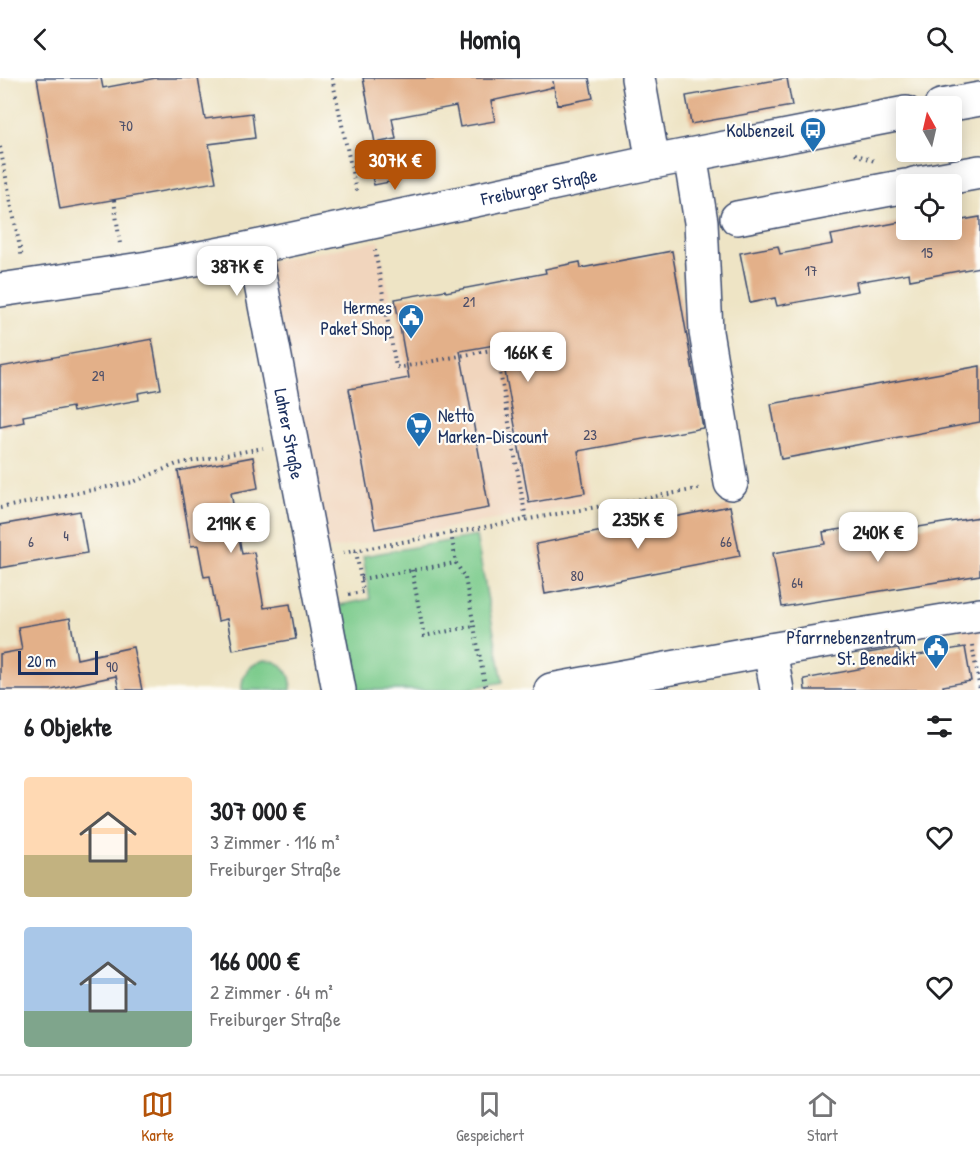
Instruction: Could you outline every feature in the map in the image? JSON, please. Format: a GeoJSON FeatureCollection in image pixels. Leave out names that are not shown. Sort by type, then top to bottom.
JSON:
{"type":"FeatureCollection","features":[{"type":"Feature","properties":{"kind":"street"},"geometry":{"type":"LineString","coordinates":[[638,78],[653,162]]}},
{"type":"Feature","properties":{"kind":"street"},"geometry":{"type":"LineString","coordinates":[[962,102],[980,99]]}},
{"type":"Feature","properties":{"kind":"street","name":"Freiburger Straße"},"geometry":{"type":"LineString","coordinates":[[14,288],[124,272],[254,248],[653,162],[896,115]]}},
{"type":"Feature","properties":{"kind":"street"},"geometry":{"type":"LineString","coordinates":[[690,155],[702,222],[706,332],[731,483]]}},
{"type":"Feature","properties":{"kind":"street"},"geometry":{"type":"LineString","coordinates":[[962,175],[980,172]]}},
{"type":"Feature","properties":{"kind":"street"},"geometry":{"type":"LineString","coordinates":[[737,218],[896,188]]}},
{"type":"Feature","properties":{"kind":"street","name":"Lahrer Straße"},"geometry":{"type":"LineString","coordinates":[[254,248],[339,690]]}},
{"type":"Feature","properties":{"kind":"street"},"geometry":{"type":"LineString","coordinates":[[551,690],[973,616]]}},
{"type":"Feature","properties":{"kind":"street"},"geometry":{"type":"LineString","coordinates":[[770,650],[777,690]]}},
{"type":"Feature","properties":{"kind":"path"},"geometry":{"type":"LineString","coordinates":[[332,78],[363,224],[373,242],[396,367],[496,349],[526,519]]}},
{"type":"Feature","properties":{"kind":"path"},"geometry":{"type":"LineString","coordinates":[[0,147],[14,288]]}},
{"type":"Feature","properties":{"kind":"path"},"geometry":{"type":"LineString","coordinates":[[848,152],[880,163]]}},
{"type":"Feature","properties":{"kind":"path"},"geometry":{"type":"LineString","coordinates":[[114,200],[124,272]]}},
{"type":"Feature","properties":{"kind":"path"},"geometry":{"type":"LineString","coordinates":[[0,508],[133,482],[177,464],[290,443]]}},
{"type":"Feature","properties":{"kind":"path"},"geometry":{"type":"LineString","coordinates":[[315,558],[731,483]]}},
{"type":"Feature","properties":{"kind":"path"},"geometry":{"type":"LineString","coordinates":[[451,533],[456,562],[465,578],[486,685],[489,690]]}},
{"type":"Feature","properties":{"kind":"path"},"geometry":{"type":"LineString","coordinates":[[361,579],[456,562]]}},
{"type":"Feature","properties":{"kind":"path"},"geometry":{"type":"LineString","coordinates":[[412,570],[424,636],[474,626]]}},
{"type":"Feature","properties":{"kind":"path"},"geometry":{"type":"LineString","coordinates":[[973,616],[980,690]]}},
{"type":"Feature","properties":{"kind":"shaded area"},"geometry":{"type":"Polygon","coordinates":[[[379,241],[395,327],[556,299],[591,503],[319,551],[263,262],[379,241]]]}},
{"type":"Feature","properties":{"kind":"shaded area"},"geometry":{"type":"Polygon","coordinates":[[[980,624],[980,690],[910,690],[904,658],[965,647],[960,628],[980,624]]]}},
{"type":"Feature","properties":{"kind":"green space"},"geometry":{"type":"Polygon","coordinates":[[[476,536],[503,682],[462,690],[356,690],[340,605],[370,599],[363,556],[476,536]]]}},
{"type":"Feature","properties":{"kind":"green space"},"geometry":{"type":"Polygon","coordinates":[[[264,660],[276,662],[285,668],[290,678],[291,690],[242,690],[243,679],[247,671],[264,660]]]}},
{"type":"Feature","properties":{"kind":"building"},"geometry":{"type":"Polygon","coordinates":[[[37,78],[101,78],[103,88],[156,78],[198,78],[205,119],[252,113],[255,138],[209,144],[216,182],[60,209],[37,78]]]}},
{"type":"Feature","properties":{"kind":"building"},"geometry":{"type":"Polygon","coordinates":[[[363,78],[589,78],[593,98],[557,105],[554,87],[491,101],[495,121],[460,127],[456,106],[392,118],[396,139],[375,143],[363,78]]]}},
{"type":"Feature","properties":{"kind":"building"},"geometry":{"type":"Polygon","coordinates":[[[787,78],[792,106],[691,124],[686,96],[787,78]]]}},
{"type":"Feature","properties":{"kind":"building"},"geometry":{"type":"Polygon","coordinates":[[[396,158],[400,180],[374,185],[369,164],[396,158]]]}},
{"type":"Feature","properties":{"kind":"building"},"geometry":{"type":"Polygon","coordinates":[[[980,217],[980,267],[910,280],[909,273],[856,282],[858,291],[777,306],[775,298],[750,303],[740,253],[778,246],[780,254],[833,244],[831,235],[896,223],[896,240],[962,240],[962,220],[980,217]]]}},
{"type":"Feature","properties":{"kind":"building"},"geometry":{"type":"Polygon","coordinates":[[[672,251],[703,428],[578,451],[585,493],[529,503],[500,344],[460,351],[489,508],[375,529],[349,389],[409,378],[395,299],[546,273],[545,269],[580,262],[581,268],[672,251]]]}},
{"type":"Feature","properties":{"kind":"building"},"geometry":{"type":"Polygon","coordinates":[[[152,339],[161,389],[138,393],[139,400],[73,412],[72,407],[23,416],[24,422],[0,427],[0,367],[152,339]]]}},
{"type":"Feature","properties":{"kind":"building"},"geometry":{"type":"Polygon","coordinates":[[[980,366],[980,422],[781,459],[771,404],[980,366]]]}},
{"type":"Feature","properties":{"kind":"building"},"geometry":{"type":"Polygon","coordinates":[[[253,457],[258,488],[231,493],[242,554],[254,552],[264,608],[290,604],[296,639],[233,650],[227,619],[218,621],[210,576],[204,577],[198,545],[191,546],[178,471],[253,457]]]}},
{"type":"Feature","properties":{"kind":"building"},"geometry":{"type":"Polygon","coordinates":[[[730,506],[740,556],[545,594],[536,544],[730,506]]]}},
{"type":"Feature","properties":{"kind":"building"},"geometry":{"type":"Polygon","coordinates":[[[80,511],[87,553],[0,568],[0,525],[80,511]]]}},
{"type":"Feature","properties":{"kind":"building"},"geometry":{"type":"Polygon","coordinates":[[[980,517],[980,575],[782,607],[773,553],[825,544],[823,532],[856,527],[859,547],[908,539],[906,529],[980,517]]]}},
{"type":"Feature","properties":{"kind":"building"},"geometry":{"type":"Polygon","coordinates":[[[70,618],[77,659],[133,647],[142,690],[119,690],[116,676],[51,690],[0,690],[0,654],[22,650],[18,627],[70,618]]]}},
{"type":"Feature","properties":{"kind":"building","name":"Pfarrnebenzentrum St. Benedikt"},"geometry":{"type":"Polygon","coordinates":[[[965,647],[971,681],[943,686],[944,690],[805,690],[804,679],[864,668],[862,654],[898,648],[901,658],[965,647]]]}},
{"type":"Feature","properties":{"kind":"place","name":"Kolbenzeil"},"geometry":{"type":"Point","coordinates":[813,153]}},
{"type":"Feature","properties":{"kind":"place","name":"Hermes Paket Shop"},"geometry":{"type":"Point","coordinates":[411,340]}},
{"type":"Feature","properties":{"kind":"place","name":"Netto Marken-Discount"},"geometry":{"type":"Point","coordinates":[419,448]}},
{"type":"Feature","properties":{"kind":"place","name":"Pfarrnebenzentrum St. Benedikt"},"geometry":{"type":"Point","coordinates":[936,670]}}]}
